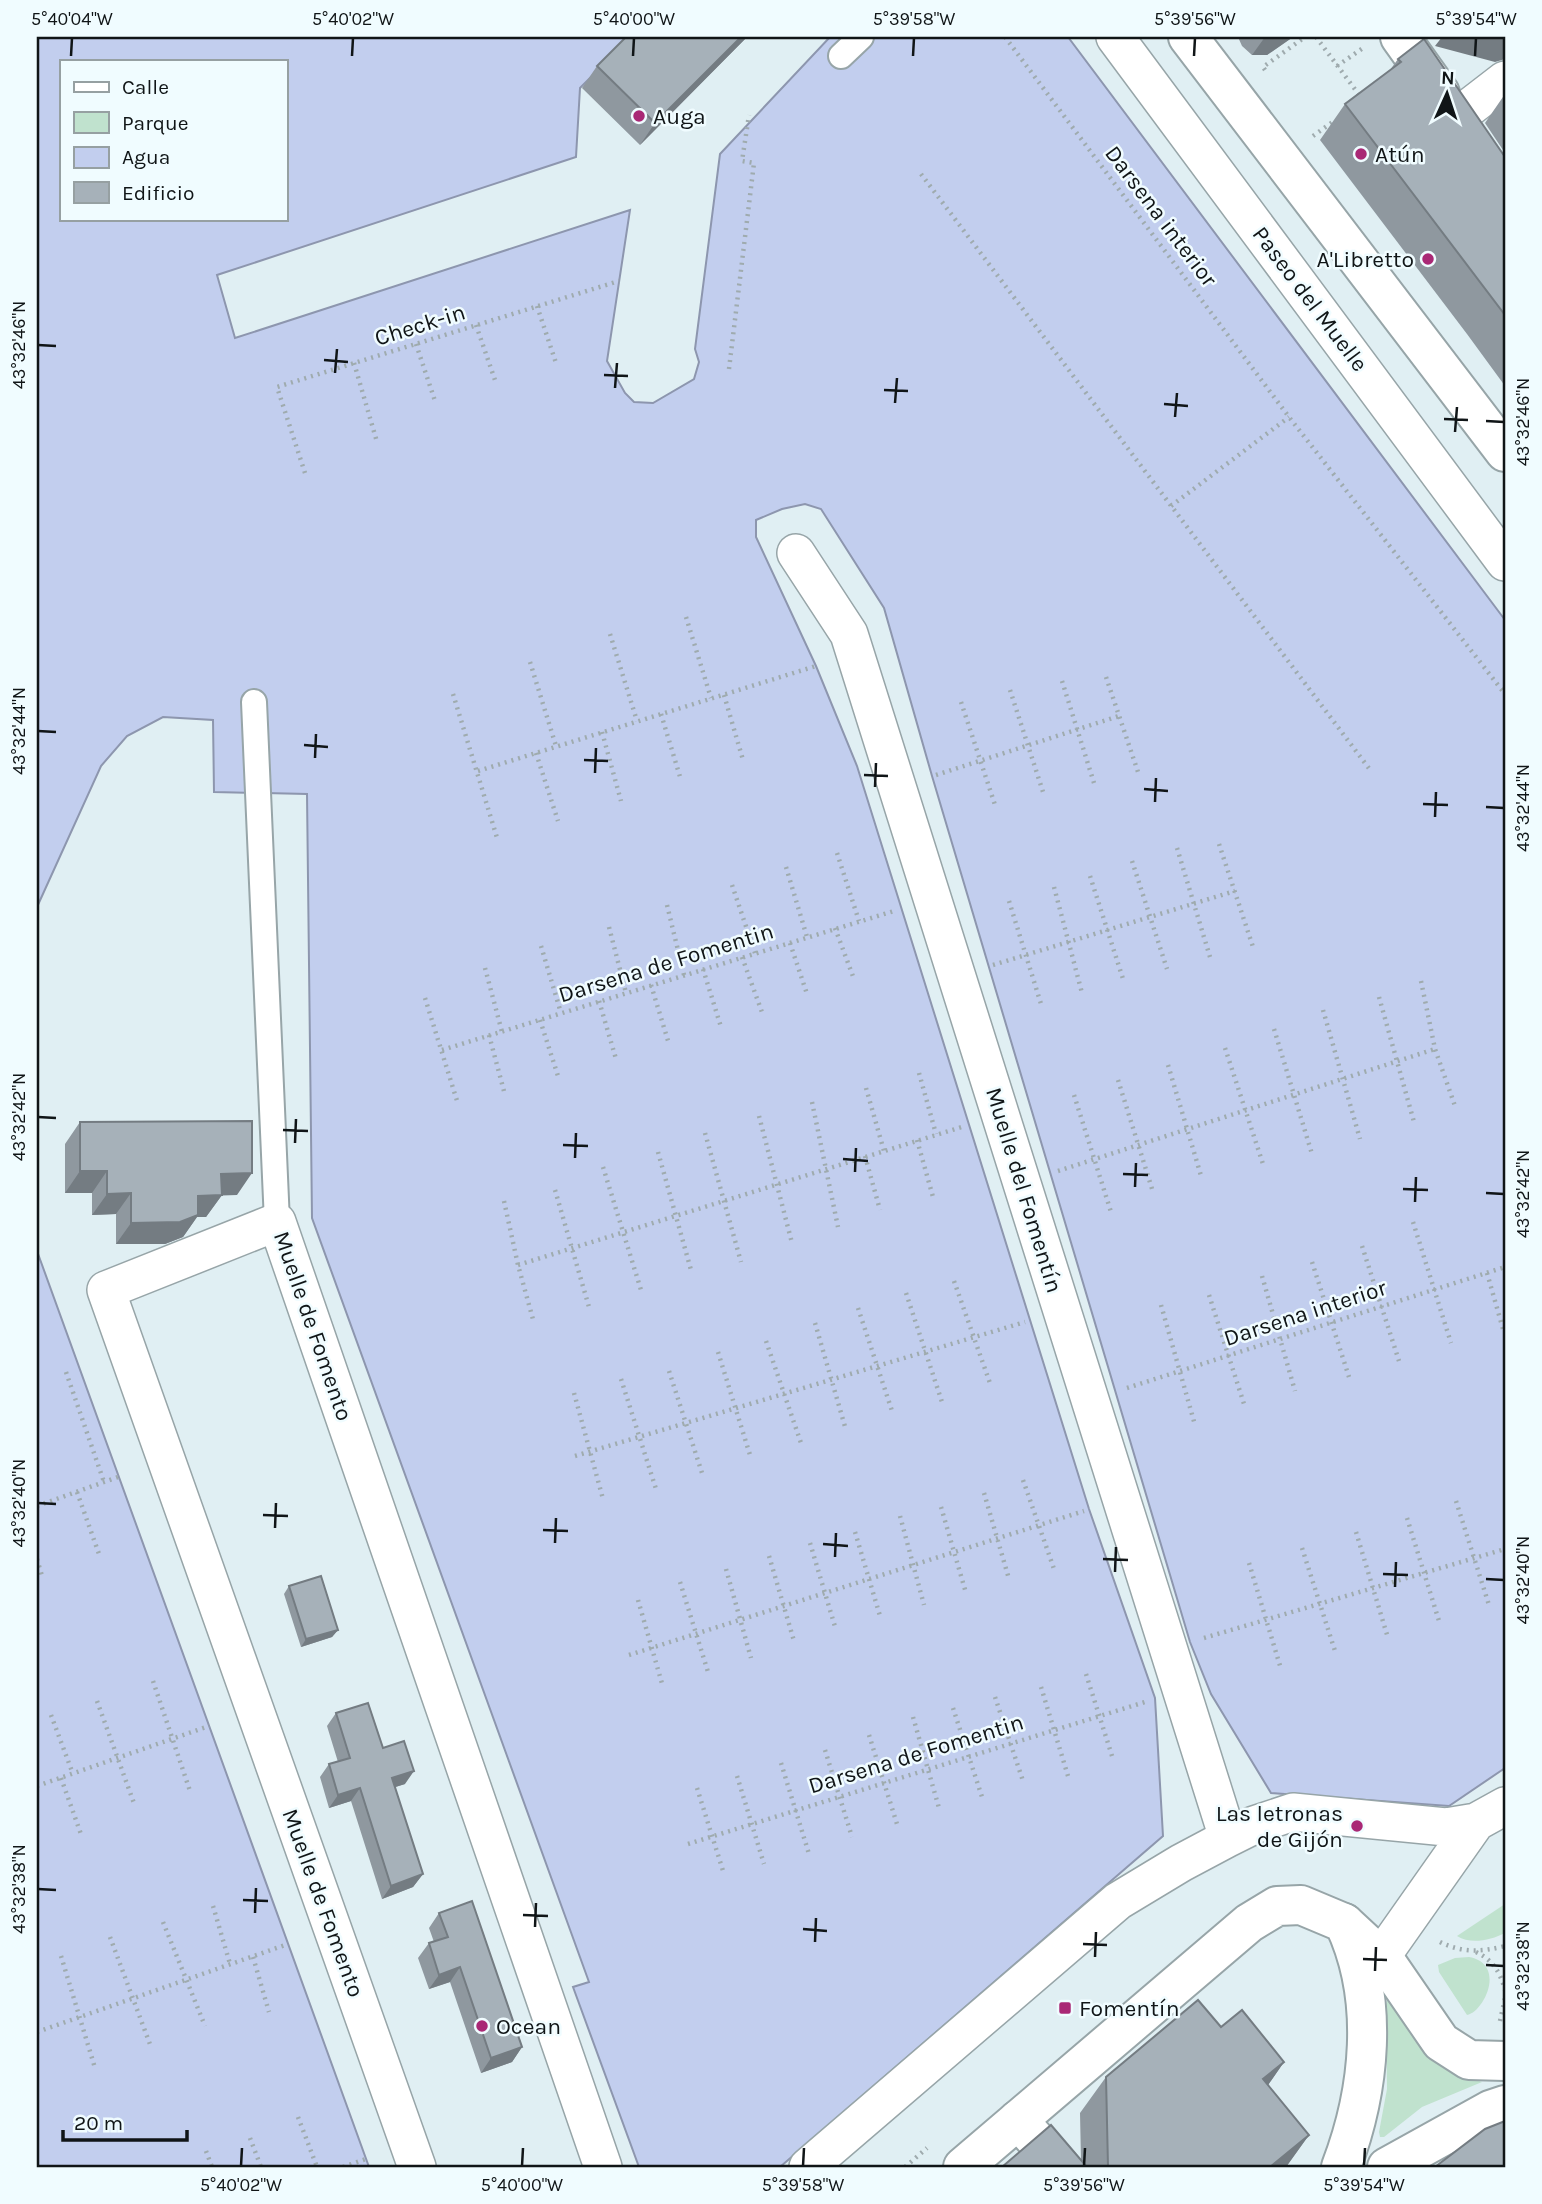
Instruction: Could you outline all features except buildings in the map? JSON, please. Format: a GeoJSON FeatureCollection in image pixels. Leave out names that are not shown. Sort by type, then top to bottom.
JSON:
{"type":"FeatureCollection","features":[{"type":"Feature","properties":{"kind":"street","name":"Paseo del Muelle"},"geometry":{"type":"LineString","coordinates":[[1115,37],[1505,562]]}},
{"type":"Feature","properties":{"kind":"street"},"geometry":{"type":"LineString","coordinates":[[1188,37],[1505,452]]}},
{"type":"Feature","properties":{"kind":"street"},"geometry":{"type":"LineString","coordinates":[[1401,37],[1478,149]]}},
{"type":"Feature","properties":{"kind":"street"},"geometry":{"type":"LineString","coordinates":[[1457,117],[1505,80]]}},
{"type":"Feature","properties":{"kind":"street","name":"Muelle del Fomentín"},"geometry":{"type":"LineString","coordinates":[[796,553],[849,634],[1228,1838]]}},
{"type":"Feature","properties":{"kind":"street","name":"Muelle de Fomento"},"geometry":{"type":"LineString","coordinates":[[417,2167],[106,1290],[277,1222],[603,2167]]}},
{"type":"Feature","properties":{"kind":"street"},"geometry":{"type":"LineString","coordinates":[[808,2167],[1118,1901],[1228,1838],[1254,1825],[1293,1812],[1446,1827],[1491,1814]]}},
{"type":"Feature","properties":{"kind":"street"},"geometry":{"type":"LineString","coordinates":[[1388,1947],[1491,1814]]}},
{"type":"Feature","properties":{"kind":"street"},"geometry":{"type":"LineString","coordinates":[[963,2167],[1249,1923],[1278,1906],[1301,1905],[1344,1923],[1386,1962],[1441,2042],[1469,2060],[1505,2061]]}},
{"type":"Feature","properties":{"kind":"street"},"geometry":{"type":"LineString","coordinates":[[1341,2167],[1355,2130],[1363,2093],[1367,2043],[1366,2008],[1356,1948],[1344,1923]]}},
{"type":"Feature","properties":{"kind":"street"},"geometry":{"type":"LineString","coordinates":[[1387,2167],[1490,2110],[1505,2105]]}},
{"type":"Feature","properties":{"kind":"street"},"geometry":{"type":"LineString","coordinates":[[1018,2120],[1059,2167]]}},
{"type":"Feature","properties":{"kind":"lane"},"geometry":{"type":"LineString","coordinates":[[841,56],[861,37]]}},
{"type":"Feature","properties":{"kind":"lane"},"geometry":{"type":"LineString","coordinates":[[254,702],[277,1222]]}},
{"type":"Feature","properties":{"kind":"path","name":"Darsena interior"},"geometry":{"type":"LineString","coordinates":[[1005,37],[1289,416],[1505,694]]}},
{"type":"Feature","properties":{"kind":"path"},"geometry":{"type":"LineString","coordinates":[[1271,78],[1263,67],[1305,37]]}},
{"type":"Feature","properties":{"kind":"path"},"geometry":{"type":"LineString","coordinates":[[1316,37],[1363,100]]}},
{"type":"Feature","properties":{"kind":"path"},"geometry":{"type":"LineString","coordinates":[[1338,66],[1364,47]]}},
{"type":"Feature","properties":{"kind":"path"},"geometry":{"type":"LineString","coordinates":[[1307,127],[1314,136],[1344,114]]}},
{"type":"Feature","properties":{"kind":"path"},"geometry":{"type":"LineString","coordinates":[[729,369],[754,163],[742,162],[749,115]]}},
{"type":"Feature","properties":{"kind":"path"},"geometry":{"type":"LineString","coordinates":[[921,174],[1371,771]]}},
{"type":"Feature","properties":{"kind":"path","name":"Check-in"},"geometry":{"type":"LineString","coordinates":[[305,473],[277,387],[619,281]]}},
{"type":"Feature","properties":{"kind":"path"},"geometry":{"type":"LineString","coordinates":[[537,306],[556,363]]}},
{"type":"Feature","properties":{"kind":"path"},"geometry":{"type":"LineString","coordinates":[[477,325],[496,383]]}},
{"type":"Feature","properties":{"kind":"path"},"geometry":{"type":"LineString","coordinates":[[416,344],[435,401]]}},
{"type":"Feature","properties":{"kind":"path"},"geometry":{"type":"LineString","coordinates":[[354,363],[377,442]]}},
{"type":"Feature","properties":{"kind":"path"},"geometry":{"type":"LineString","coordinates":[[1171,506],[1289,416]]}},
{"type":"Feature","properties":{"kind":"path"},"geometry":{"type":"LineString","coordinates":[[685,617],[711,698]]}},
{"type":"Feature","properties":{"kind":"path"},"geometry":{"type":"LineString","coordinates":[[610,634],[637,721]]}},
{"type":"Feature","properties":{"kind":"path"},"geometry":{"type":"LineString","coordinates":[[530,662],[556,746]]}},
{"type":"Feature","properties":{"kind":"path"},"geometry":{"type":"LineString","coordinates":[[478,771],[816,666]]}},
{"type":"Feature","properties":{"kind":"path"},"geometry":{"type":"LineString","coordinates":[[1106,677],[1138,772]]}},
{"type":"Feature","properties":{"kind":"path"},"geometry":{"type":"LineString","coordinates":[[1062,681],[1094,783]]}},
{"type":"Feature","properties":{"kind":"path"},"geometry":{"type":"LineString","coordinates":[[1010,690],[1044,795]]}},
{"type":"Feature","properties":{"kind":"path"},"geometry":{"type":"LineString","coordinates":[[453,694],[498,841]]}},
{"type":"Feature","properties":{"kind":"path"},"geometry":{"type":"LineString","coordinates":[[724,695],[743,760]]}},
{"type":"Feature","properties":{"kind":"path"},"geometry":{"type":"LineString","coordinates":[[961,702],[996,808]]}},
{"type":"Feature","properties":{"kind":"path"},"geometry":{"type":"LineString","coordinates":[[661,714],[681,780]]}},
{"type":"Feature","properties":{"kind":"path"},"geometry":{"type":"LineString","coordinates":[[932,776],[1119,716]]}},
{"type":"Feature","properties":{"kind":"path"},"geometry":{"type":"LineString","coordinates":[[602,732],[621,800]]}},
{"type":"Feature","properties":{"kind":"path"},"geometry":{"type":"LineString","coordinates":[[536,753],[558,821]]}},
{"type":"Feature","properties":{"kind":"path"},"geometry":{"type":"LineString","coordinates":[[1219,844],[1253,947]]}},
{"type":"Feature","properties":{"kind":"path"},"geometry":{"type":"LineString","coordinates":[[1177,848],[1210,957]]}},
{"type":"Feature","properties":{"kind":"path"},"geometry":{"type":"LineString","coordinates":[[837,853],[859,921]]}},
{"type":"Feature","properties":{"kind":"path"},"geometry":{"type":"LineString","coordinates":[[1132,861],[1167,970]]}},
{"type":"Feature","properties":{"kind":"path"},"geometry":{"type":"LineString","coordinates":[[786,867],[807,937]]}},
{"type":"Feature","properties":{"kind":"path"},"geometry":{"type":"LineString","coordinates":[[1090,876],[1124,982]]}},
{"type":"Feature","properties":{"kind":"path"},"geometry":{"type":"LineString","coordinates":[[732,886],[755,953]]}},
{"type":"Feature","properties":{"kind":"path"},"geometry":{"type":"LineString","coordinates":[[1054,887],[1082,993]]}},
{"type":"Feature","properties":{"kind":"path"},"geometry":{"type":"LineString","coordinates":[[989,966],[1235,891]]}},
{"type":"Feature","properties":{"kind":"path"},"geometry":{"type":"LineString","coordinates":[[1009,901],[1041,1004]]}},
{"type":"Feature","properties":{"kind":"path"},"geometry":{"type":"LineString","coordinates":[[667,905],[684,975]]}},
{"type":"Feature","properties":{"kind":"path","name":"Darsena de Fomentin"},"geometry":{"type":"LineString","coordinates":[[442,1050],[901,908]]}},
{"type":"Feature","properties":{"kind":"path"},"geometry":{"type":"LineString","coordinates":[[609,927],[626,993]]}},
{"type":"Feature","properties":{"kind":"path"},"geometry":{"type":"LineString","coordinates":[[835,928],[854,979]]}},
{"type":"Feature","properties":{"kind":"path"},"geometry":{"type":"LineString","coordinates":[[790,943],[807,994]]}},
{"type":"Feature","properties":{"kind":"path"},"geometry":{"type":"LineString","coordinates":[[541,946],[561,1013]]}},
{"type":"Feature","properties":{"kind":"path"},"geometry":{"type":"LineString","coordinates":[[742,957],[763,1015]]}},
{"type":"Feature","properties":{"kind":"path"},"geometry":{"type":"LineString","coordinates":[[485,968],[502,1032]]}},
{"type":"Feature","properties":{"kind":"path"},"geometry":{"type":"LineString","coordinates":[[703,970],[721,1027]]}},
{"type":"Feature","properties":{"kind":"path"},"geometry":{"type":"LineString","coordinates":[[1421,981],[1435,1049],[1455,1106]]}},
{"type":"Feature","properties":{"kind":"path"},"geometry":{"type":"LineString","coordinates":[[651,985],[669,1044]]}},
{"type":"Feature","properties":{"kind":"path"},"geometry":{"type":"LineString","coordinates":[[1379,997],[1414,1122]]}},
{"type":"Feature","properties":{"kind":"path"},"geometry":{"type":"LineString","coordinates":[[425,998],[458,1104]]}},
{"type":"Feature","properties":{"kind":"path"},"geometry":{"type":"LineString","coordinates":[[599,1002],[616,1059]]}},
{"type":"Feature","properties":{"kind":"path"},"geometry":{"type":"LineString","coordinates":[[1323,1010],[1360,1139]]}},
{"type":"Feature","properties":{"kind":"path"},"geometry":{"type":"LineString","coordinates":[[540,1020],[558,1076]]}},
{"type":"Feature","properties":{"kind":"path"},"geometry":{"type":"LineString","coordinates":[[1274,1029],[1312,1154]]}},
{"type":"Feature","properties":{"kind":"path"},"geometry":{"type":"LineString","coordinates":[[489,1035],[505,1094]]}},
{"type":"Feature","properties":{"kind":"path"},"geometry":{"type":"LineString","coordinates":[[1225,1048],[1263,1164]]}},
{"type":"Feature","properties":{"kind":"path"},"geometry":{"type":"LineString","coordinates":[[1051,1174],[1435,1049]]}},
{"type":"Feature","properties":{"kind":"path"},"geometry":{"type":"LineString","coordinates":[[1168,1065],[1202,1179]]}},
{"type":"Feature","properties":{"kind":"path"},"geometry":{"type":"LineString","coordinates":[[919,1073],[936,1135]]}},
{"type":"Feature","properties":{"kind":"path"},"geometry":{"type":"LineString","coordinates":[[1118,1080],[1153,1192]]}},
{"type":"Feature","properties":{"kind":"path"},"geometry":{"type":"LineString","coordinates":[[866,1088],[884,1150]]}},
{"type":"Feature","properties":{"kind":"path"},"geometry":{"type":"LineString","coordinates":[[1074,1095],[1111,1212]]}},
{"type":"Feature","properties":{"kind":"path"},"geometry":{"type":"LineString","coordinates":[[812,1102],[838,1227]]}},
{"type":"Feature","properties":{"kind":"path"},"geometry":{"type":"LineString","coordinates":[[760,1116],[792,1243]]}},
{"type":"Feature","properties":{"kind":"path"},"geometry":{"type":"LineString","coordinates":[[518,1265],[969,1124]]}},
{"type":"Feature","properties":{"kind":"path"},"geometry":{"type":"LineString","coordinates":[[705,1133],[741,1262]]}},
{"type":"Feature","properties":{"kind":"path"},"geometry":{"type":"LineString","coordinates":[[917,1140],[933,1197]]}},
{"type":"Feature","properties":{"kind":"path"},"geometry":{"type":"LineString","coordinates":[[657,1152],[691,1270]]}},
{"type":"Feature","properties":{"kind":"path"},"geometry":{"type":"LineString","coordinates":[[865,1156],[880,1210]]}},
{"type":"Feature","properties":{"kind":"path"},"geometry":{"type":"LineString","coordinates":[[603,1167],[641,1290]]}},
{"type":"Feature","properties":{"kind":"path"},"geometry":{"type":"LineString","coordinates":[[555,1189],[589,1307]]}},
{"type":"Feature","properties":{"kind":"path"},"geometry":{"type":"LineString","coordinates":[[504,1201],[534,1323]]}},
{"type":"Feature","properties":{"kind":"path"},"geometry":{"type":"LineString","coordinates":[[1413,1222],[1451,1343]]}},
{"type":"Feature","properties":{"kind":"path"},"geometry":{"type":"LineString","coordinates":[[1362,1246],[1399,1361]]}},
{"type":"Feature","properties":{"kind":"path"},"geometry":{"type":"LineString","coordinates":[[1312,1262],[1349,1377]]}},
{"type":"Feature","properties":{"kind":"path","name":"Darsena interior"},"geometry":{"type":"LineString","coordinates":[[1116,1392],[1505,1267]]}},
{"type":"Feature","properties":{"kind":"path"},"geometry":{"type":"LineString","coordinates":[[1487,1273],[1503,1329]]}},
{"type":"Feature","properties":{"kind":"path"},"geometry":{"type":"LineString","coordinates":[[1262,1276],[1295,1391]]}},
{"type":"Feature","properties":{"kind":"path"},"geometry":{"type":"LineString","coordinates":[[954,1281],[991,1386]]}},
{"type":"Feature","properties":{"kind":"path"},"geometry":{"type":"LineString","coordinates":[[906,1293],[942,1402]]}},
{"type":"Feature","properties":{"kind":"path"},"geometry":{"type":"LineString","coordinates":[[1209,1295],[1244,1404]]}},
{"type":"Feature","properties":{"kind":"path"},"geometry":{"type":"LineString","coordinates":[[1161,1305],[1195,1424]]}},
{"type":"Feature","properties":{"kind":"path"},"geometry":{"type":"LineString","coordinates":[[858,1308],[893,1414]]}},
{"type":"Feature","properties":{"kind":"path"},"geometry":{"type":"LineString","coordinates":[[575,1456],[1030,1321]]}},
{"type":"Feature","properties":{"kind":"path"},"geometry":{"type":"LineString","coordinates":[[815,1323],[846,1430]]}},
{"type":"Feature","properties":{"kind":"path"},"geometry":{"type":"LineString","coordinates":[[766,1341],[801,1443]]}},
{"type":"Feature","properties":{"kind":"path"},"geometry":{"type":"LineString","coordinates":[[718,1352],[750,1455]]}},
{"type":"Feature","properties":{"kind":"path"},"geometry":{"type":"LineString","coordinates":[[669,1371],[702,1473]]}},
{"type":"Feature","properties":{"kind":"path"},"geometry":{"type":"LineString","coordinates":[[66,1372],[104,1482]]}},
{"type":"Feature","properties":{"kind":"path"},"geometry":{"type":"LineString","coordinates":[[621,1379],[656,1489]]}},
{"type":"Feature","properties":{"kind":"path"},"geometry":{"type":"LineString","coordinates":[[574,1393],[603,1499]]}},
{"type":"Feature","properties":{"kind":"path"},"geometry":{"type":"LineString","coordinates":[[37,1506],[118,1477]]}},
{"type":"Feature","properties":{"kind":"path"},"geometry":{"type":"LineString","coordinates":[[1023,1480],[1054,1569]]}},
{"type":"Feature","properties":{"kind":"path"},"geometry":{"type":"LineString","coordinates":[[77,1492],[99,1554]]}},
{"type":"Feature","properties":{"kind":"path"},"geometry":{"type":"LineString","coordinates":[[984,1493],[1009,1579]]}},
{"type":"Feature","properties":{"kind":"path"},"geometry":{"type":"LineString","coordinates":[[1456,1501],[1489,1605]]}},
{"type":"Feature","properties":{"kind":"path"},"geometry":{"type":"LineString","coordinates":[[941,1507],[966,1593]]}},
{"type":"Feature","properties":{"kind":"path"},"geometry":{"type":"LineString","coordinates":[[629,1655],[1088,1509]]}},
{"type":"Feature","properties":{"kind":"path"},"geometry":{"type":"LineString","coordinates":[[900,1516],[924,1605]]}},
{"type":"Feature","properties":{"kind":"path"},"geometry":{"type":"LineString","coordinates":[[1407,1518],[1439,1621]]}},
{"type":"Feature","properties":{"kind":"path"},"geometry":{"type":"LineString","coordinates":[[855,1532],[880,1616]]}},
{"type":"Feature","properties":{"kind":"path"},"geometry":{"type":"LineString","coordinates":[[1356,1532],[1388,1638]]}},
{"type":"Feature","properties":{"kind":"path"},"geometry":{"type":"LineString","coordinates":[[810,1543],[836,1630]]}},
{"type":"Feature","properties":{"kind":"path"},"geometry":{"type":"LineString","coordinates":[[1302,1548],[1335,1651]]}},
{"type":"Feature","properties":{"kind":"path"},"geometry":{"type":"LineString","coordinates":[[1203,1639],[1505,1549]]}},
{"type":"Feature","properties":{"kind":"path"},"geometry":{"type":"LineString","coordinates":[[769,1556],[794,1641]]}},
{"type":"Feature","properties":{"kind":"path"},"geometry":{"type":"LineString","coordinates":[[37,1559],[41,1576]]}},
{"type":"Feature","properties":{"kind":"path"},"geometry":{"type":"LineString","coordinates":[[1250,1563],[1281,1669]]}},
{"type":"Feature","properties":{"kind":"path"},"geometry":{"type":"LineString","coordinates":[[726,1569],[751,1658]]}},
{"type":"Feature","properties":{"kind":"path"},"geometry":{"type":"LineString","coordinates":[[680,1582],[708,1672]]}},
{"type":"Feature","properties":{"kind":"path"},"geometry":{"type":"LineString","coordinates":[[638,1600],[663,1687]]}},
{"type":"Feature","properties":{"kind":"path"},"geometry":{"type":"LineString","coordinates":[[1086,1674],[1113,1759]]}},
{"type":"Feature","properties":{"kind":"path"},"geometry":{"type":"LineString","coordinates":[[153,1681],[190,1791]]}},
{"type":"Feature","properties":{"kind":"path"},"geometry":{"type":"LineString","coordinates":[[1041,1687],[1069,1776]]}},
{"type":"Feature","properties":{"kind":"path"},"geometry":{"type":"LineString","coordinates":[[995,1698],[1023,1781]]}},
{"type":"Feature","properties":{"kind":"path","name":"Darsena de Fomentin"},"geometry":{"type":"LineString","coordinates":[[688,1844],[1155,1698]]}},
{"type":"Feature","properties":{"kind":"path"},"geometry":{"type":"LineString","coordinates":[[97,1701],[135,1806]]}},
{"type":"Feature","properties":{"kind":"path"},"geometry":{"type":"LineString","coordinates":[[953,1708],[982,1797]]}},
{"type":"Feature","properties":{"kind":"path"},"geometry":{"type":"LineString","coordinates":[[51,1715],[73,1773]]}},
{"type":"Feature","properties":{"kind":"path"},"geometry":{"type":"LineString","coordinates":[[913,1717],[939,1808]]}},
{"type":"Feature","properties":{"kind":"path"},"geometry":{"type":"LineString","coordinates":[[37,1786],[209,1726]]}},
{"type":"Feature","properties":{"kind":"path"},"geometry":{"type":"LineString","coordinates":[[869,1735],[897,1824]]}},
{"type":"Feature","properties":{"kind":"path"},"geometry":{"type":"LineString","coordinates":[[825,1750],[852,1837]]}},
{"type":"Feature","properties":{"kind":"path"},"geometry":{"type":"LineString","coordinates":[[781,1763],[809,1854]]}},
{"type":"Feature","properties":{"kind":"path"},"geometry":{"type":"LineString","coordinates":[[737,1776],[764,1864]]}},
{"type":"Feature","properties":{"kind":"path"},"geometry":{"type":"LineString","coordinates":[[61,1778],[82,1837]]}},
{"type":"Feature","properties":{"kind":"path"},"geometry":{"type":"LineString","coordinates":[[697,1788],[724,1874]]}},
{"type":"Feature","properties":{"kind":"path"},"geometry":{"type":"LineString","coordinates":[[213,1906],[230,1964]]}},
{"type":"Feature","properties":{"kind":"path"},"geometry":{"type":"LineString","coordinates":[[163,1922],[205,2026]]}},
{"type":"Feature","properties":{"kind":"path"},"geometry":{"type":"LineString","coordinates":[[110,1937],[151,2047]]}},
{"type":"Feature","properties":{"kind":"path"},"geometry":{"type":"LineString","coordinates":[[1430,1947],[1438,1941],[1457,1950],[1505,1946]]}},
{"type":"Feature","properties":{"kind":"path"},"geometry":{"type":"LineString","coordinates":[[37,2032],[288,1944]]}},
{"type":"Feature","properties":{"kind":"path"},"geometry":{"type":"LineString","coordinates":[[1473,1950],[1490,1958],[1501,1976],[1505,1990]]}},
{"type":"Feature","properties":{"kind":"path"},"geometry":{"type":"LineString","coordinates":[[61,1956],[95,2068]]}},
{"type":"Feature","properties":{"kind":"path"},"geometry":{"type":"LineString","coordinates":[[253,1956],[269,2012]]}},
{"type":"Feature","properties":{"kind":"path"},"geometry":{"type":"LineString","coordinates":[[298,2117],[317,2167]]}},
{"type":"Feature","properties":{"kind":"path"},"geometry":{"type":"LineString","coordinates":[[250,2138],[261,2167]]}},
{"type":"Feature","properties":{"kind":"path"},"geometry":{"type":"LineString","coordinates":[[206,2151],[212,2167]]}},
{"type":"Feature","properties":{"kind":"path"},"geometry":{"type":"LineString","coordinates":[[343,2167],[366,2159]]}},
{"type":"Feature","properties":{"kind":"green space"},"geometry":{"type":"Polygon","coordinates":[[[1505,1904],[1505,1933],[1481,1940],[1468,1940],[1457,1936],[1505,1904]]]}},
{"type":"Feature","properties":{"kind":"green space"},"geometry":{"type":"Polygon","coordinates":[[[1469,1957],[1481,1961],[1490,1978],[1480,2006],[1467,2015],[1439,1972],[1438,1965],[1455,1958],[1469,1957]]]}},
{"type":"Feature","properties":{"kind":"green space"},"geometry":{"type":"Polygon","coordinates":[[[1388,1995],[1450,2071],[1482,2082],[1422,2107],[1384,2137],[1380,2137],[1387,2089],[1388,1995]]]}},
{"type":"Feature","properties":{"kind":"water"},"geometry":{"type":"Polygon","coordinates":[[[37,37],[631,37],[580,88],[576,157],[217,275],[235,338],[630,210],[607,361],[625,393],[634,402],[653,403],[694,379],[699,362],[695,349],[720,154],[830,37],[1068,37],[1505,620],[1505,1768],[1449,1806],[1271,1793],[1211,1694],[1190,1642],[884,608],[821,509],[805,504],[782,509],[756,520],[756,537],[816,666],[857,766],[1089,1509],[1155,1698],[1163,1836],[780,2167],[639,2167],[573,1987],[589,1982],[312,1218],[307,794],[214,792],[213,720],[163,717],[127,736],[101,766],[37,907],[37,37]]]}},
{"type":"Feature","properties":{"kind":"water"},"geometry":{"type":"Polygon","coordinates":[[[37,1251],[369,2167],[37,2167],[37,1251]]]}},
{"type":"Feature","properties":{"kind":"place","name":"Auga"},"geometry":{"type":"Point","coordinates":[639,116]}},
{"type":"Feature","properties":{"kind":"place","name":"Atún"},"geometry":{"type":"Point","coordinates":[1361,154]}},
{"type":"Feature","properties":{"kind":"place","name":"A'Libretto"},"geometry":{"type":"Point","coordinates":[1428,259]}},
{"type":"Feature","properties":{"kind":"place","name":"Las letronas de Gijón"},"geometry":{"type":"Point","coordinates":[1357,1826]}},
{"type":"Feature","properties":{"kind":"place","name":"Fomentín"},"geometry":{"type":"Point","coordinates":[1065,2008]}},
{"type":"Feature","properties":{"kind":"place","name":"Ocean"},"geometry":{"type":"Point","coordinates":[482,2026]}}]}
